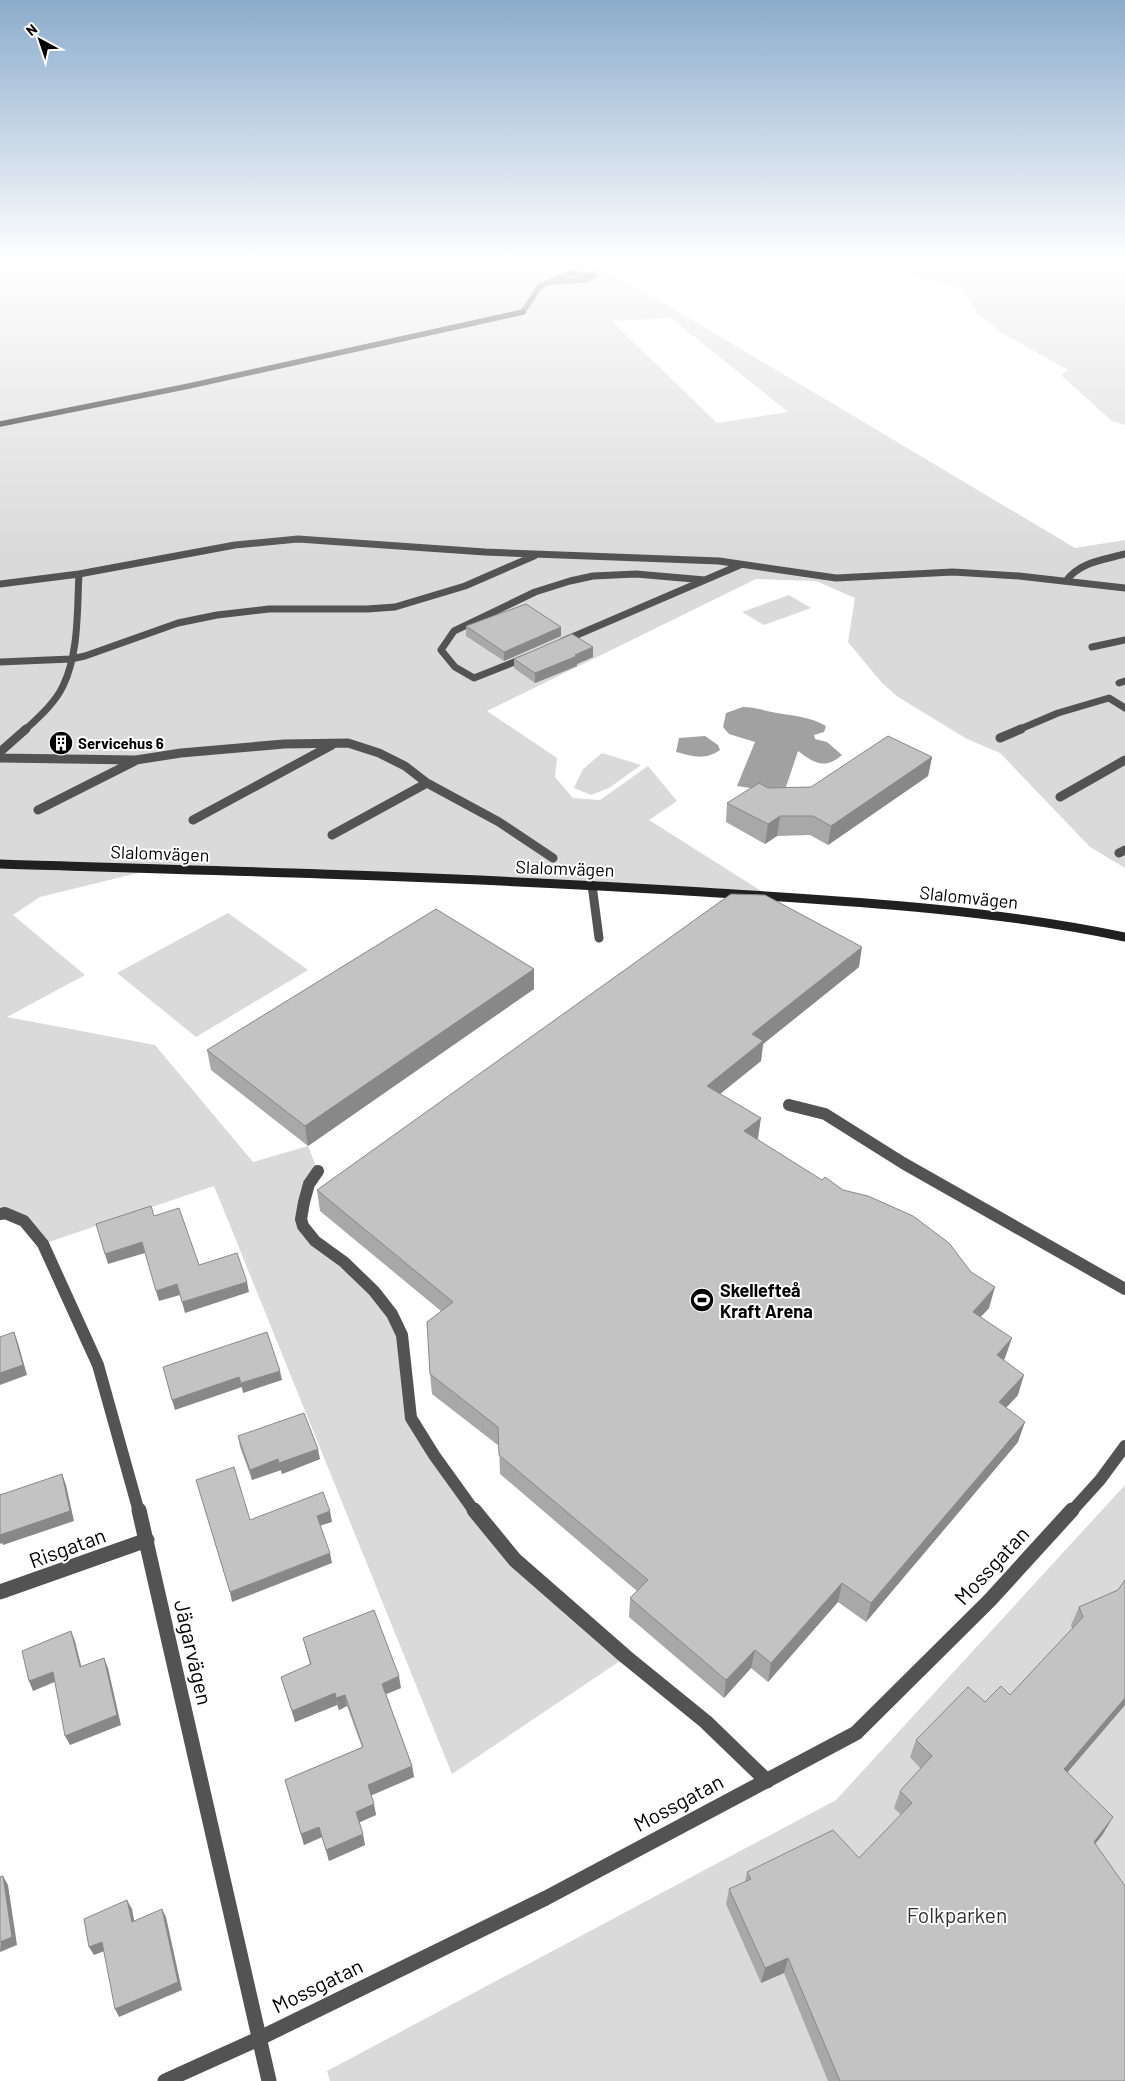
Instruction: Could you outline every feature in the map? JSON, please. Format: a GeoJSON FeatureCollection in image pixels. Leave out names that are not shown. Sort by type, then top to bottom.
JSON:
{"type":"FeatureCollection","features":[{"type":"Feature","properties":{"kind":"street"},"geometry":{"type":"LineString","coordinates":[[0,424],[310,359]]}},
{"type":"Feature","properties":{"kind":"street"},"geometry":{"type":"LineString","coordinates":[[0,584],[79,574],[235,545],[298,539],[485,552],[677,559],[741,564],[836,578],[953,572],[1066,581],[1125,588]]}},
{"type":"Feature","properties":{"kind":"street"},"geometry":{"type":"LineString","coordinates":[[0,662],[71,659],[106,650],[139,636],[178,623],[217,615],[269,609],[367,609],[395,607],[465,586],[537,554]]}},
{"type":"Feature","properties":{"kind":"street"},"geometry":{"type":"LineString","coordinates":[[1066,581],[1071,572],[1081,566],[1125,554]]}},
{"type":"Feature","properties":{"kind":"street"},"geometry":{"type":"LineString","coordinates":[[554,645],[741,564]]}},
{"type":"Feature","properties":{"kind":"street"},"geometry":{"type":"LineString","coordinates":[[0,752],[42,713],[63,687],[71,659],[79,574]]}},
{"type":"Feature","properties":{"kind":"street"},"geometry":{"type":"LineString","coordinates":[[536,653],[483,676],[474,678],[455,667],[441,650],[454,631],[535,592],[570,581],[593,576],[636,574],[704,580]]}},
{"type":"Feature","properties":{"kind":"street"},"geometry":{"type":"LineString","coordinates":[[1092,647],[1125,640]]}},
{"type":"Feature","properties":{"kind":"street"},"geometry":{"type":"LineString","coordinates":[[1000,738],[1058,713],[1108,698],[1125,708]]}},
{"type":"Feature","properties":{"kind":"street"},"geometry":{"type":"LineString","coordinates":[[0,758],[136,760],[181,753],[275,745],[333,745],[348,743],[379,753],[405,766],[427,783],[499,822],[553,858]]}},
{"type":"Feature","properties":{"kind":"street"},"geometry":{"type":"LineString","coordinates":[[193,820],[333,745]]}},
{"type":"Feature","properties":{"kind":"street"},"geometry":{"type":"LineString","coordinates":[[38,810],[136,760]]}},
{"type":"Feature","properties":{"kind":"street"},"geometry":{"type":"LineString","coordinates":[[1060,797],[1125,760]]}},
{"type":"Feature","properties":{"kind":"street"},"geometry":{"type":"LineString","coordinates":[[332,835],[427,783]]}},
{"type":"Feature","properties":{"kind":"street","name":"Slalomvägen"},"geometry":{"type":"LineString","coordinates":[[0,864],[592,885],[851,901],[1026,918],[1125,937]]}},
{"type":"Feature","properties":{"kind":"street"},"geometry":{"type":"LineString","coordinates":[[592,885],[599,938]]}},
{"type":"Feature","properties":{"kind":"street"},"geometry":{"type":"LineString","coordinates":[[789,1106],[825,1114],[903,1163],[1125,1289]]}},
{"type":"Feature","properties":{"kind":"street"},"geometry":{"type":"LineString","coordinates":[[318,1171],[309,1184],[304,1202],[301,1219],[303,1226],[315,1241],[344,1262],[374,1291],[392,1314],[402,1335],[411,1418],[465,1499],[515,1560],[626,1657],[706,1722],[767,1780]]}},
{"type":"Feature","properties":{"kind":"street","name":"Jägarvägen"},"geometry":{"type":"LineString","coordinates":[[0,1214],[5,1213],[24,1221],[43,1244],[98,1365],[147,1540],[269,2081]]}},
{"type":"Feature","properties":{"kind":"street","name":"Mossgatan"},"geometry":{"type":"LineString","coordinates":[[165,2081],[258,2039],[546,1898],[856,1733],[990,1600],[1100,1480],[1125,1446]]}},
{"type":"Feature","properties":{"kind":"street","name":"Risgatan"},"geometry":{"type":"LineString","coordinates":[[0,1592],[147,1540]]}},
{"type":"Feature","properties":{"kind":"green space"},"geometry":{"type":"Polygon","coordinates":[[[0,359],[651,359],[717,423],[788,412],[722,359],[758,359],[1075,548],[1125,540],[1125,868],[1090,847],[1000,753],[967,739],[898,697],[882,683],[848,642],[855,598],[816,581],[756,579],[487,711],[557,758],[555,777],[573,798],[600,800],[648,766],[677,801],[649,820],[769,896],[154,869],[40,897],[13,915],[85,975],[7,1017],[155,1045],[253,1162],[308,1146],[318,1171],[301,1219],[344,1262],[398,1325],[411,1418],[515,1560],[626,1657],[452,1774],[214,1186],[43,1244],[24,1221],[0,1214],[0,359]]]}},
{"type":"Feature","properties":{"kind":"green space"},"geometry":{"type":"Polygon","coordinates":[[[1049,359],[1125,359],[1125,425],[1112,421],[1061,375],[1068,370],[1049,359]]]}},
{"type":"Feature","properties":{"kind":"green space"},"geometry":{"type":"Polygon","coordinates":[[[789,595],[811,608],[764,625],[742,612],[789,595]]]}},
{"type":"Feature","properties":{"kind":"green space"},"geometry":{"type":"Polygon","coordinates":[[[602,753],[641,765],[609,788],[591,795],[574,788],[583,769],[602,753]]]}},
{"type":"Feature","properties":{"kind":"green space"},"geometry":{"type":"Polygon","coordinates":[[[228,913],[308,970],[196,1037],[117,973],[228,913]]]}},
{"type":"Feature","properties":{"kind":"green space","name":"Folkparken"},"geometry":{"type":"Polygon","coordinates":[[[1125,1485],[1125,2081],[330,2081],[327,2071],[836,1800],[1125,1485]]]}},
{"type":"Feature","properties":{"kind":"shaded area"},"geometry":{"type":"Polygon","coordinates":[[[743,707],[802,717],[820,723],[826,726],[824,732],[814,735],[815,739],[827,742],[842,755],[836,760],[820,763],[809,759],[798,751],[784,793],[737,786],[755,742],[729,734],[723,727],[726,713],[743,707]]]}},
{"type":"Feature","properties":{"kind":"shaded area"},"geometry":{"type":"Polygon","coordinates":[[[705,736],[718,745],[720,750],[704,757],[676,752],[679,738],[705,736]]]}},
{"type":"Feature","properties":{"kind":"building"},"geometry":{"type":"Polygon","coordinates":[[[526,604],[561,627],[504,652],[466,626],[526,604]]]}},
{"type":"Feature","properties":{"kind":"building"},"geometry":{"type":"Polygon","coordinates":[[[572,634],[593,647],[575,655],[577,656],[535,673],[514,659],[572,634]]]}},
{"type":"Feature","properties":{"kind":"building"},"geometry":{"type":"Polygon","coordinates":[[[888,736],[932,757],[831,826],[813,816],[780,816],[768,824],[727,803],[759,783],[768,788],[811,787],[888,736]]]}},
{"type":"Feature","properties":{"kind":"building","name":"Skellefteå Kraft Arena"},"geometry":{"type":"Polygon","coordinates":[[[731,894],[765,895],[862,947],[752,1034],[763,1041],[707,1086],[761,1118],[744,1131],[822,1180],[825,1177],[843,1190],[868,1196],[913,1216],[949,1243],[971,1272],[995,1287],[973,1312],[1012,1338],[997,1355],[1024,1375],[999,1402],[1025,1422],[871,1603],[842,1583],[771,1663],[755,1650],[726,1680],[630,1598],[648,1580],[499,1455],[498,1427],[430,1374],[427,1322],[453,1302],[317,1190],[731,894]]]}},
{"type":"Feature","properties":{"kind":"building"},"geometry":{"type":"Polygon","coordinates":[[[436,909],[534,969],[305,1126],[207,1050],[436,909]]]}},
{"type":"Feature","properties":{"kind":"building"},"geometry":{"type":"Polygon","coordinates":[[[151,1206],[154,1216],[179,1208],[199,1265],[237,1253],[247,1282],[182,1302],[177,1284],[156,1291],[142,1242],[105,1254],[96,1224],[151,1206]]]}},
{"type":"Feature","properties":{"kind":"building"},"geometry":{"type":"Polygon","coordinates":[[[14,1332],[23,1365],[0,1373],[0,1337],[14,1332]]]}},
{"type":"Feature","properties":{"kind":"building"},"geometry":{"type":"Polygon","coordinates":[[[267,1332],[280,1371],[241,1383],[239,1377],[172,1400],[163,1367],[267,1332]]]}},
{"type":"Feature","properties":{"kind":"building"},"geometry":{"type":"Polygon","coordinates":[[[304,1413],[318,1449],[279,1463],[278,1459],[250,1470],[238,1436],[304,1413]]]}},
{"type":"Feature","properties":{"kind":"building"},"geometry":{"type":"Polygon","coordinates":[[[234,1467],[250,1520],[323,1492],[330,1511],[317,1516],[330,1553],[230,1592],[196,1480],[234,1467]]]}},
{"type":"Feature","properties":{"kind":"building"},"geometry":{"type":"Polygon","coordinates":[[[62,1474],[70,1511],[0,1535],[0,1495],[62,1474]]]}},
{"type":"Feature","properties":{"kind":"building"},"geometry":{"type":"Polygon","coordinates":[[[1125,1580],[1125,1698],[1064,1769],[1113,1817],[1094,1842],[1125,1886],[1125,2081],[840,2081],[788,1958],[765,1968],[729,1889],[751,1879],[747,1872],[833,1830],[859,1858],[912,1803],[900,1791],[932,1756],[916,1740],[968,1687],[985,1702],[1001,1686],[1010,1695],[1083,1617],[1079,1607],[1118,1590],[1125,1580]]]}},
{"type":"Feature","properties":{"kind":"building"},"geometry":{"type":"Polygon","coordinates":[[[374,1610],[399,1676],[382,1684],[412,1766],[368,1785],[374,1804],[356,1812],[363,1834],[326,1850],[319,1827],[301,1834],[285,1780],[363,1747],[345,1695],[336,1698],[335,1693],[292,1711],[281,1677],[311,1664],[303,1638],[374,1610]]]}},
{"type":"Feature","properties":{"kind":"building"},"geometry":{"type":"Polygon","coordinates":[[[71,1631],[80,1667],[104,1658],[117,1715],[65,1736],[53,1672],[29,1681],[22,1651],[71,1631]]]}},
{"type":"Feature","properties":{"kind":"building"},"geometry":{"type":"Polygon","coordinates":[[[3,1876],[12,1937],[0,1942],[0,1877],[3,1876]]]}},
{"type":"Feature","properties":{"kind":"building"},"geometry":{"type":"Polygon","coordinates":[[[127,1900],[132,1922],[162,1909],[178,1982],[115,2009],[102,1942],[89,1947],[84,1919],[127,1900]]]}},
{"type":"Feature","properties":{"kind":"place","name":"Servicehus 6"},"geometry":{"type":"Point","coordinates":[61,743]}},
{"type":"Feature","properties":{"kind":"place","name":"Skellefteå Kraft Arena"},"geometry":{"type":"Point","coordinates":[702,1300]}}]}
